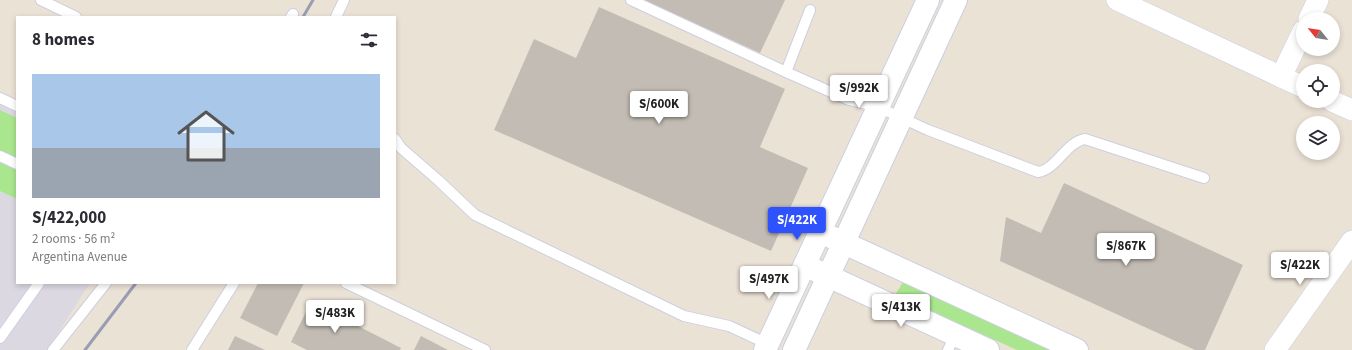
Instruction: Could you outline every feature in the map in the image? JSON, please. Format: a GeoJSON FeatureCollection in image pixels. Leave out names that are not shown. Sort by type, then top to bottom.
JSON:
{"type":"FeatureCollection","features":[{"type":"Feature","properties":{"kind":"main road"},"geometry":{"type":"LineString","coordinates":[[766,347],[928,0]]}},
{"type":"Feature","properties":{"kind":"main road"},"geometry":{"type":"LineString","coordinates":[[794,350],[956,0]]}},
{"type":"Feature","properties":{"kind":"main road"},"geometry":{"type":"LineString","coordinates":[[820,232],[1077,350]]}},
{"type":"Feature","properties":{"kind":"main road"},"geometry":{"type":"LineString","coordinates":[[805,265],[952,343],[980,348]]}},
{"type":"Feature","properties":{"kind":"street"},"geometry":{"type":"LineString","coordinates":[[1117,0],[1150,7],[1296,84]]}},
{"type":"Feature","properties":{"kind":"street"},"geometry":{"type":"LineString","coordinates":[[1312,12],[1318,0]]}},
{"type":"Feature","properties":{"kind":"street"},"geometry":{"type":"LineString","coordinates":[[1281,77],[1296,46]]}},
{"type":"Feature","properties":{"kind":"street"},"geometry":{"type":"LineString","coordinates":[[1340,105],[1352,110]]}},
{"type":"Feature","properties":{"kind":"street"},"geometry":{"type":"LineString","coordinates":[[1275,350],[1352,241]]}},
{"type":"Feature","properties":{"kind":"lane"},"geometry":{"type":"LineString","coordinates":[[41,0],[74,16]]}},
{"type":"Feature","properties":{"kind":"lane"},"geometry":{"type":"LineString","coordinates":[[336,16],[344,0]]}},
{"type":"Feature","properties":{"kind":"lane"},"geometry":{"type":"LineString","coordinates":[[631,0],[849,100],[878,107],[928,130],[1038,172],[1046,170],[1078,140],[1085,139],[1204,178]]}},
{"type":"Feature","properties":{"kind":"lane"},"geometry":{"type":"LineString","coordinates":[[786,72],[810,10]]}},
{"type":"Feature","properties":{"kind":"lane"},"geometry":{"type":"LineString","coordinates":[[0,98],[16,106]]}},
{"type":"Feature","properties":{"kind":"lane"},"geometry":{"type":"LineString","coordinates":[[396,140],[401,148],[475,215],[684,316],[729,326],[766,347]]}},
{"type":"Feature","properties":{"kind":"lane"},"geometry":{"type":"LineString","coordinates":[[0,156],[16,164]]}},
{"type":"Feature","properties":{"kind":"lane"},"geometry":{"type":"LineString","coordinates":[[0,338],[38,284]]}},
{"type":"Feature","properties":{"kind":"lane"},"geometry":{"type":"LineString","coordinates":[[53,350],[105,284]]}},
{"type":"Feature","properties":{"kind":"lane"},"geometry":{"type":"LineString","coordinates":[[192,350],[233,284]]}},
{"type":"Feature","properties":{"kind":"lane"},"geometry":{"type":"LineString","coordinates":[[348,284],[485,350]]}},
{"type":"Feature","properties":{"kind":"shaded area"},"geometry":{"type":"Polygon","coordinates":[[[0,105],[16,113],[16,284],[89,284],[47,350],[0,350],[0,105]]]}},
{"type":"Feature","properties":{"kind":"green space"},"geometry":{"type":"Polygon","coordinates":[[[0,110],[16,118],[16,199],[0,191],[0,110]]]}},
{"type":"Feature","properties":{"kind":"green space"},"geometry":{"type":"Polygon","coordinates":[[[903,282],[1049,350],[1017,350],[895,295],[903,282]]]}},
{"type":"Feature","properties":{"kind":"building"},"geometry":{"type":"Polygon","coordinates":[[[644,0],[785,0],[760,53],[644,0]]]}},
{"type":"Feature","properties":{"kind":"building"},"geometry":{"type":"Polygon","coordinates":[[[599,7],[785,89],[760,147],[808,168],[771,251],[494,130],[534,39],[576,58],[599,7]]]}},
{"type":"Feature","properties":{"kind":"building"},"geometry":{"type":"Polygon","coordinates":[[[1064,183],[1243,265],[1205,350],[1195,350],[1000,261],[1006,217],[1041,233],[1064,183]]]}},
{"type":"Feature","properties":{"kind":"building"},"geometry":{"type":"Polygon","coordinates":[[[257,284],[303,284],[277,336],[240,318],[257,284]]]}},
{"type":"Feature","properties":{"kind":"building"},"geometry":{"type":"Polygon","coordinates":[[[311,302],[401,348],[400,350],[307,350],[291,342],[311,302]]]}},
{"type":"Feature","properties":{"kind":"building"},"geometry":{"type":"Polygon","coordinates":[[[235,336],[265,350],[228,350],[235,336]]]}},
{"type":"Feature","properties":{"kind":"building"},"geometry":{"type":"Polygon","coordinates":[[[421,336],[448,350],[414,350],[421,336]]]}},
{"type":"Feature","properties":{"kind":"railway"},"geometry":{"type":"LineString","coordinates":[[304,16],[313,0]]}},
{"type":"Feature","properties":{"kind":"railway"},"geometry":{"type":"LineString","coordinates":[[85,350],[135,284]]}}]}
